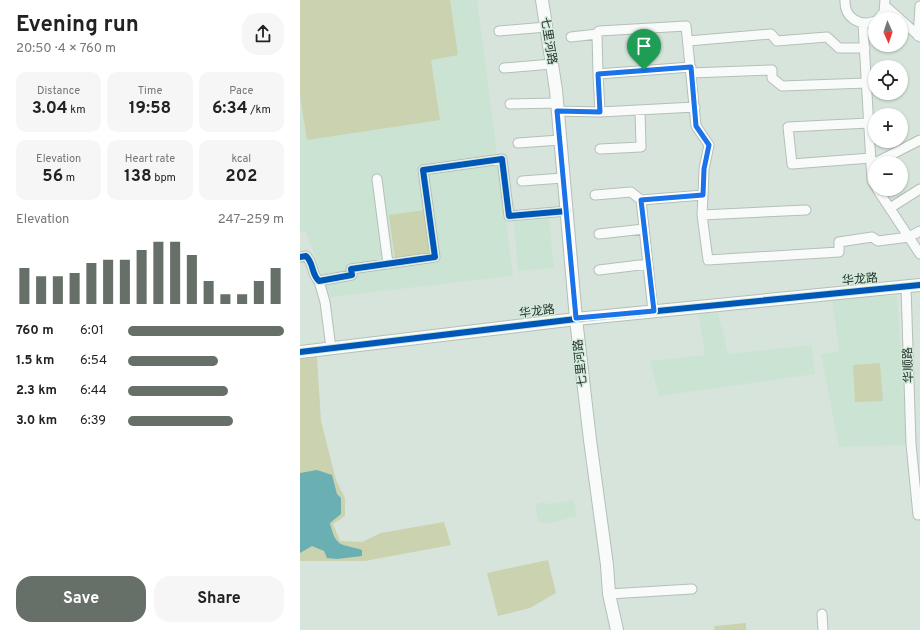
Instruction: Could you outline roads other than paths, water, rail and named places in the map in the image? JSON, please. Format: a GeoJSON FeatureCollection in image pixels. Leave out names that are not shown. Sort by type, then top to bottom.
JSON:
{"type":"FeatureCollection","features":[{"type":"Feature","properties":{"kind":"main road","name":"七里河路"},"geometry":{"type":"LineString","coordinates":[[542,0],[557,107],[576,318],[609,594],[617,630]]}},
{"type":"Feature","properties":{"kind":"main road","name":"华龙路"},"geometry":{"type":"LineString","coordinates":[[300,352],[576,318],[906,287],[920,284]]}},
{"type":"Feature","properties":{"kind":"street"},"geometry":{"type":"LineString","coordinates":[[844,1],[852,19],[863,24],[868,23]]}},
{"type":"Feature","properties":{"kind":"street"},"geometry":{"type":"LineString","coordinates":[[885,3],[894,12]]}},
{"type":"Feature","properties":{"kind":"street"},"geometry":{"type":"LineString","coordinates":[[919,37],[920,6]]}},
{"type":"Feature","properties":{"kind":"street"},"geometry":{"type":"LineString","coordinates":[[863,24],[868,108]]}},
{"type":"Feature","properties":{"kind":"street"},"geometry":{"type":"LineString","coordinates":[[571,37],[597,34],[599,31],[686,26],[696,126],[709,145],[704,169],[702,215],[708,260],[839,252],[839,242],[872,237],[878,241],[909,237],[920,231]]}},
{"type":"Feature","properties":{"kind":"street"},"geometry":{"type":"LineString","coordinates":[[908,26],[919,37]]}},
{"type":"Feature","properties":{"kind":"street"},"geometry":{"type":"LineString","coordinates":[[499,31],[546,27]]}},
{"type":"Feature","properties":{"kind":"street"},"geometry":{"type":"LineString","coordinates":[[597,34],[600,112]]}},
{"type":"Feature","properties":{"kind":"street"},"geometry":{"type":"LineString","coordinates":[[688,41],[770,34],[777,41],[827,37],[839,48],[865,48]]}},
{"type":"Feature","properties":{"kind":"street"},"geometry":{"type":"LineString","coordinates":[[504,68],[552,64]]}},
{"type":"Feature","properties":{"kind":"street"},"geometry":{"type":"LineString","coordinates":[[598,74],[691,70],[772,70],[772,78],[782,86],[867,82]]}},
{"type":"Feature","properties":{"kind":"street"},"geometry":{"type":"LineString","coordinates":[[510,104],[600,112],[695,107]]}},
{"type":"Feature","properties":{"kind":"street"},"geometry":{"type":"LineString","coordinates":[[600,149],[641,147],[640,110]]}},
{"type":"Feature","properties":{"kind":"street"},"geometry":{"type":"LineString","coordinates":[[868,123],[788,127],[792,164],[868,161]]}},
{"type":"Feature","properties":{"kind":"street"},"geometry":{"type":"LineString","coordinates":[[518,143],[560,140]]}},
{"type":"Feature","properties":{"kind":"street"},"geometry":{"type":"LineString","coordinates":[[883,156],[920,140]]}},
{"type":"Feature","properties":{"kind":"street"},"geometry":{"type":"LineString","coordinates":[[319,281],[352,276],[351,269],[435,257],[423,170],[502,159],[509,216],[567,211]]}},
{"type":"Feature","properties":{"kind":"street"},"geometry":{"type":"LineString","coordinates":[[522,181],[563,178]]}},
{"type":"Feature","properties":{"kind":"street"},"geometry":{"type":"LineString","coordinates":[[377,179],[388,264]]}},
{"type":"Feature","properties":{"kind":"street"},"geometry":{"type":"LineString","coordinates":[[890,208],[920,189]]}},
{"type":"Feature","properties":{"kind":"street"},"geometry":{"type":"LineString","coordinates":[[595,195],[631,192],[641,200],[703,195]]}},
{"type":"Feature","properties":{"kind":"street"},"geometry":{"type":"LineString","coordinates":[[882,196],[920,254]]}},
{"type":"Feature","properties":{"kind":"street"},"geometry":{"type":"LineString","coordinates":[[641,200],[654,311]]}},
{"type":"Feature","properties":{"kind":"street"},"geometry":{"type":"LineString","coordinates":[[702,215],[806,210]]}},
{"type":"Feature","properties":{"kind":"street"},"geometry":{"type":"LineString","coordinates":[[599,234],[644,229]]}},
{"type":"Feature","properties":{"kind":"street"},"geometry":{"type":"LineString","coordinates":[[300,257],[306,256],[311,261],[315,278],[319,281],[325,302],[331,348]]}},
{"type":"Feature","properties":{"kind":"street"},"geometry":{"type":"LineString","coordinates":[[599,270],[648,264]]}},
{"type":"Feature","properties":{"kind":"street","name":"华顺路"},"geometry":{"type":"LineString","coordinates":[[906,287],[911,444],[918,515]]}},
{"type":"Feature","properties":{"kind":"street"},"geometry":{"type":"LineString","coordinates":[[609,594],[692,589]]}},
{"type":"Feature","properties":{"kind":"street"},"geometry":{"type":"LineString","coordinates":[[822,614],[823,630]]}},
{"type":"Feature","properties":{"kind":"water"},"geometry":{"type":"Polygon","coordinates":[[[317,470],[332,475],[337,494],[341,498],[341,514],[330,523],[337,541],[340,544],[362,550],[362,556],[337,559],[327,558],[324,551],[312,546],[300,553],[300,473],[317,470]]]}}]}
